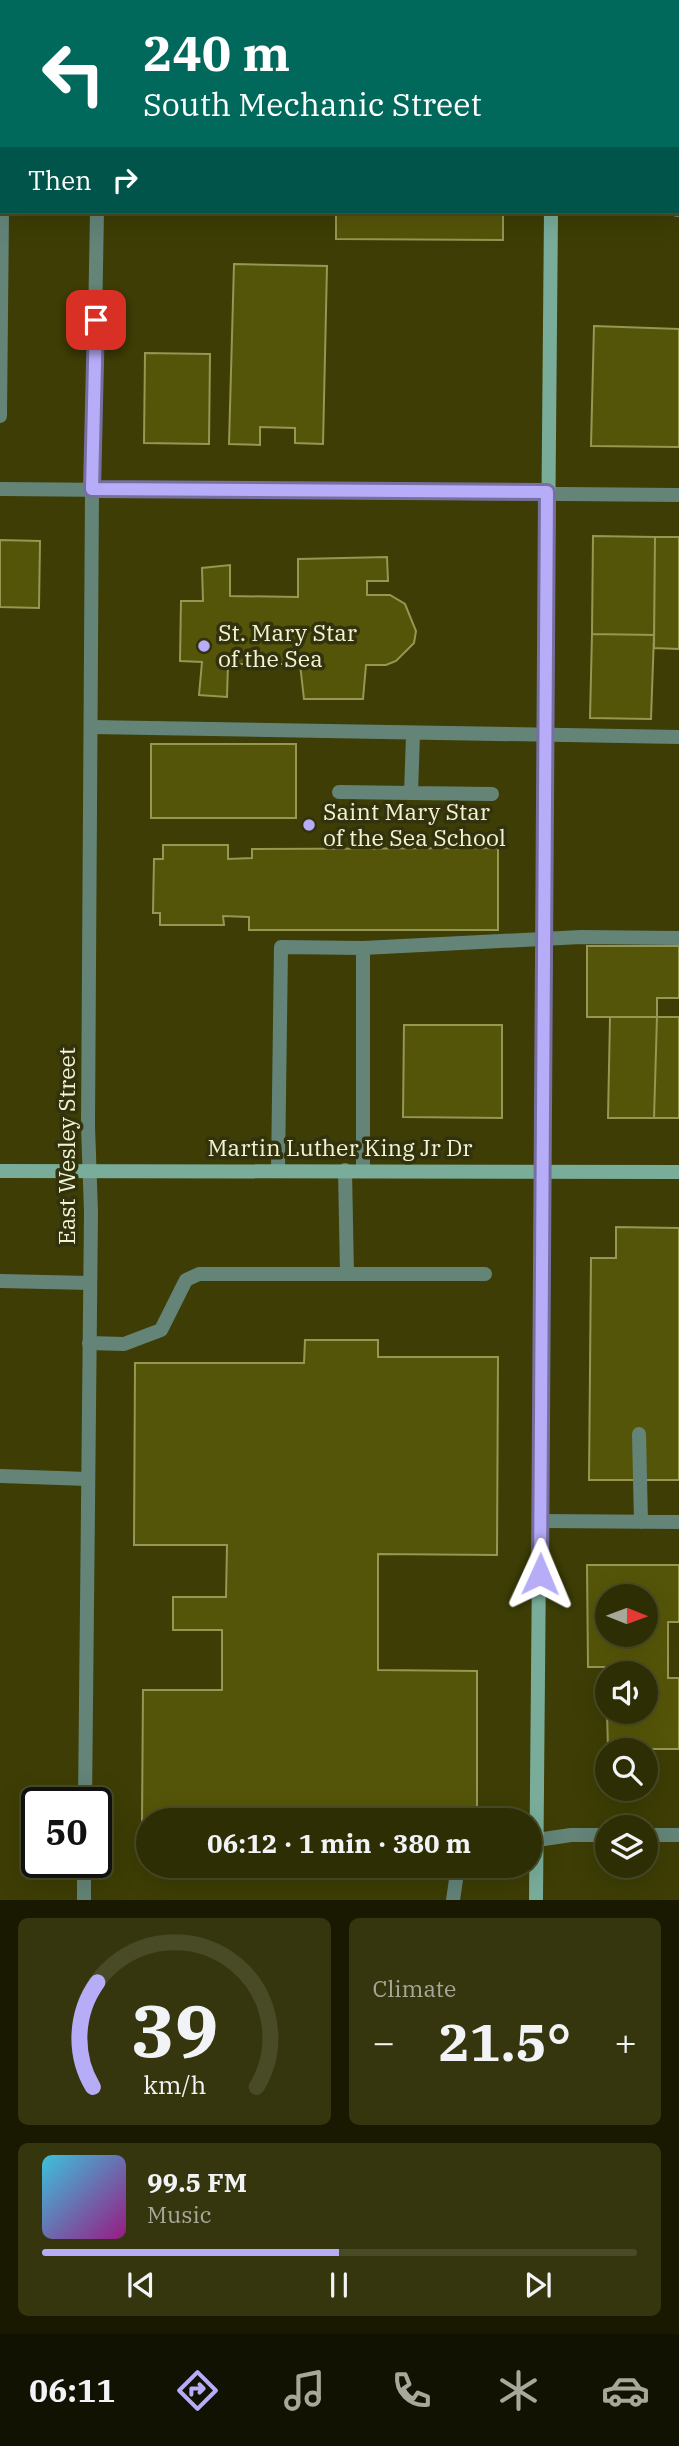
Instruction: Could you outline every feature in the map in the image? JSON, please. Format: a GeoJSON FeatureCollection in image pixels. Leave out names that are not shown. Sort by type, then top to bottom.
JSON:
{"type":"FeatureCollection","features":[{"type":"Feature","properties":{"kind":"main road"},"geometry":{"type":"LineString","coordinates":[[534,1808],[541,1521],[551,214]]}},
{"type":"Feature","properties":{"kind":"main road","name":"Martin Luther King Jr Dr"},"geometry":{"type":"LineString","coordinates":[[0,1171],[679,1172]]}},
{"type":"Feature","properties":{"kind":"main road"},"geometry":{"type":"LineString","coordinates":[[535,1878],[536,1900]]}},
{"type":"Feature","properties":{"kind":"street"},"geometry":{"type":"LineString","coordinates":[[0,416],[2,214]]}},
{"type":"Feature","properties":{"kind":"street","name":"East Wesley Street"},"geometry":{"type":"LineString","coordinates":[[85,1787],[90,1283],[88,1170],[92,489],[97,214]]}},
{"type":"Feature","properties":{"kind":"street"},"geometry":{"type":"LineString","coordinates":[[0,489],[679,495]]}},
{"type":"Feature","properties":{"kind":"street"},"geometry":{"type":"LineString","coordinates":[[91,727],[413,735],[679,737]]}},
{"type":"Feature","properties":{"kind":"street"},"geometry":{"type":"LineString","coordinates":[[411,793],[413,735]]}},
{"type":"Feature","properties":{"kind":"street"},"geometry":{"type":"LineString","coordinates":[[339,792],[492,794]]}},
{"type":"Feature","properties":{"kind":"street"},"geometry":{"type":"LineString","coordinates":[[278,1170],[281,947],[363,948],[544,940],[679,938]]}},
{"type":"Feature","properties":{"kind":"street"},"geometry":{"type":"LineString","coordinates":[[363,948],[363,1170]]}},
{"type":"Feature","properties":{"kind":"street"},"geometry":{"type":"LineString","coordinates":[[345,1170],[347,1274]]}},
{"type":"Feature","properties":{"kind":"street"},"geometry":{"type":"LineString","coordinates":[[89,1343],[124,1344],[160,1330],[186,1280],[199,1274],[485,1273]]}},
{"type":"Feature","properties":{"kind":"street"},"geometry":{"type":"LineString","coordinates":[[0,1281],[90,1283]]}},
{"type":"Feature","properties":{"kind":"street"},"geometry":{"type":"LineString","coordinates":[[639,1434],[641,1522]]}},
{"type":"Feature","properties":{"kind":"street"},"geometry":{"type":"LineString","coordinates":[[0,1476],[88,1479]]}},
{"type":"Feature","properties":{"kind":"street"},"geometry":{"type":"LineString","coordinates":[[541,1521],[679,1522]]}},
{"type":"Feature","properties":{"kind":"street"},"geometry":{"type":"LineString","coordinates":[[658,1835],[679,1835]]}},
{"type":"Feature","properties":{"kind":"street"},"geometry":{"type":"LineString","coordinates":[[542,1839],[595,1836]]}},
{"type":"Feature","properties":{"kind":"street"},"geometry":{"type":"LineString","coordinates":[[84,1878],[84,1900]]}},
{"type":"Feature","properties":{"kind":"street"},"geometry":{"type":"LineString","coordinates":[[453,1900],[456,1878]]}},
{"type":"Feature","properties":{"kind":"building"},"geometry":{"type":"Polygon","coordinates":[[[336,214],[503,214],[503,240],[336,239],[336,214]]]}},
{"type":"Feature","properties":{"kind":"building"},"geometry":{"type":"Polygon","coordinates":[[[234,264],[327,266],[323,444],[295,443],[295,428],[260,427],[260,445],[229,444],[234,264]]]}},
{"type":"Feature","properties":{"kind":"building"},"geometry":{"type":"Polygon","coordinates":[[[594,326],[679,329],[679,447],[591,446],[594,326]]]}},
{"type":"Feature","properties":{"kind":"building"},"geometry":{"type":"Polygon","coordinates":[[[145,353],[210,354],[209,444],[144,443],[145,353]]]}},
{"type":"Feature","properties":{"kind":"building"},"geometry":{"type":"Polygon","coordinates":[[[593,536],[655,537],[654,635],[592,634],[593,536]]]}},
{"type":"Feature","properties":{"kind":"building"},"geometry":{"type":"Polygon","coordinates":[[[655,537],[679,537],[679,649],[654,648],[655,537]]]}},
{"type":"Feature","properties":{"kind":"building"},"geometry":{"type":"Polygon","coordinates":[[[0,540],[40,541],[39,608],[0,607],[0,540]]]}},
{"type":"Feature","properties":{"kind":"building"},"geometry":{"type":"Polygon","coordinates":[[[387,557],[388,581],[367,581],[367,595],[390,595],[405,604],[416,631],[414,643],[396,661],[386,665],[366,665],[363,699],[304,699],[300,664],[228,664],[227,697],[199,695],[202,662],[180,661],[181,601],[203,601],[202,568],[230,565],[230,596],[298,597],[298,559],[387,557]]]}},
{"type":"Feature","properties":{"kind":"building"},"geometry":{"type":"Polygon","coordinates":[[[592,634],[654,635],[651,719],[590,718],[592,634]]]}},
{"type":"Feature","properties":{"kind":"building"},"geometry":{"type":"Polygon","coordinates":[[[151,744],[296,744],[296,818],[151,818],[151,744]]]}},
{"type":"Feature","properties":{"kind":"building"},"geometry":{"type":"Polygon","coordinates":[[[163,845],[228,845],[228,859],[252,858],[252,849],[498,848],[498,930],[249,930],[249,917],[223,916],[224,925],[160,925],[160,913],[153,913],[154,859],[163,859],[163,845]]]}},
{"type":"Feature","properties":{"kind":"building"},"geometry":{"type":"Polygon","coordinates":[[[587,946],[679,946],[679,998],[657,998],[657,1017],[587,1017],[587,946]]]}},
{"type":"Feature","properties":{"kind":"building"},"geometry":{"type":"Polygon","coordinates":[[[610,1017],[657,1017],[654,1118],[608,1118],[610,1017]]]}},
{"type":"Feature","properties":{"kind":"building"},"geometry":{"type":"Polygon","coordinates":[[[657,1017],[679,1017],[679,1118],[654,1118],[657,1017]]]}},
{"type":"Feature","properties":{"kind":"building"},"geometry":{"type":"Polygon","coordinates":[[[404,1025],[502,1025],[502,1118],[403,1117],[404,1025]]]}},
{"type":"Feature","properties":{"kind":"building"},"geometry":{"type":"Polygon","coordinates":[[[616,1227],[679,1228],[679,1480],[589,1480],[591,1258],[616,1258],[616,1227]]]}},
{"type":"Feature","properties":{"kind":"building"},"geometry":{"type":"Polygon","coordinates":[[[305,1340],[378,1340],[378,1357],[498,1357],[497,1555],[378,1554],[378,1670],[477,1671],[477,1808],[142,1808],[143,1690],[222,1690],[222,1630],[173,1630],[173,1597],[226,1597],[227,1545],[134,1545],[135,1363],[304,1363],[305,1340]]]}},
{"type":"Feature","properties":{"kind":"building"},"geometry":{"type":"Polygon","coordinates":[[[587,1565],[679,1565],[679,1622],[668,1622],[668,1678],[679,1678],[679,1749],[658,1749],[658,1738],[608,1738],[607,1724],[658,1724],[658,1661],[595,1661],[595,1667],[588,1667],[587,1565]]]}},
{"type":"Feature","properties":{"kind":"place","name":"St. Mary Star of the Sea"},"geometry":{"type":"Point","coordinates":[204,646]}},
{"type":"Feature","properties":{"kind":"place","name":"Saint Mary Star of the Sea School"},"geometry":{"type":"Point","coordinates":[309,825]}},
{"type":"Feature","properties":{"kind":"route"},"geometry":{"type":"LineString","coordinates":[[96,320],[92,489],[547,492],[540,1574]]}}]}
